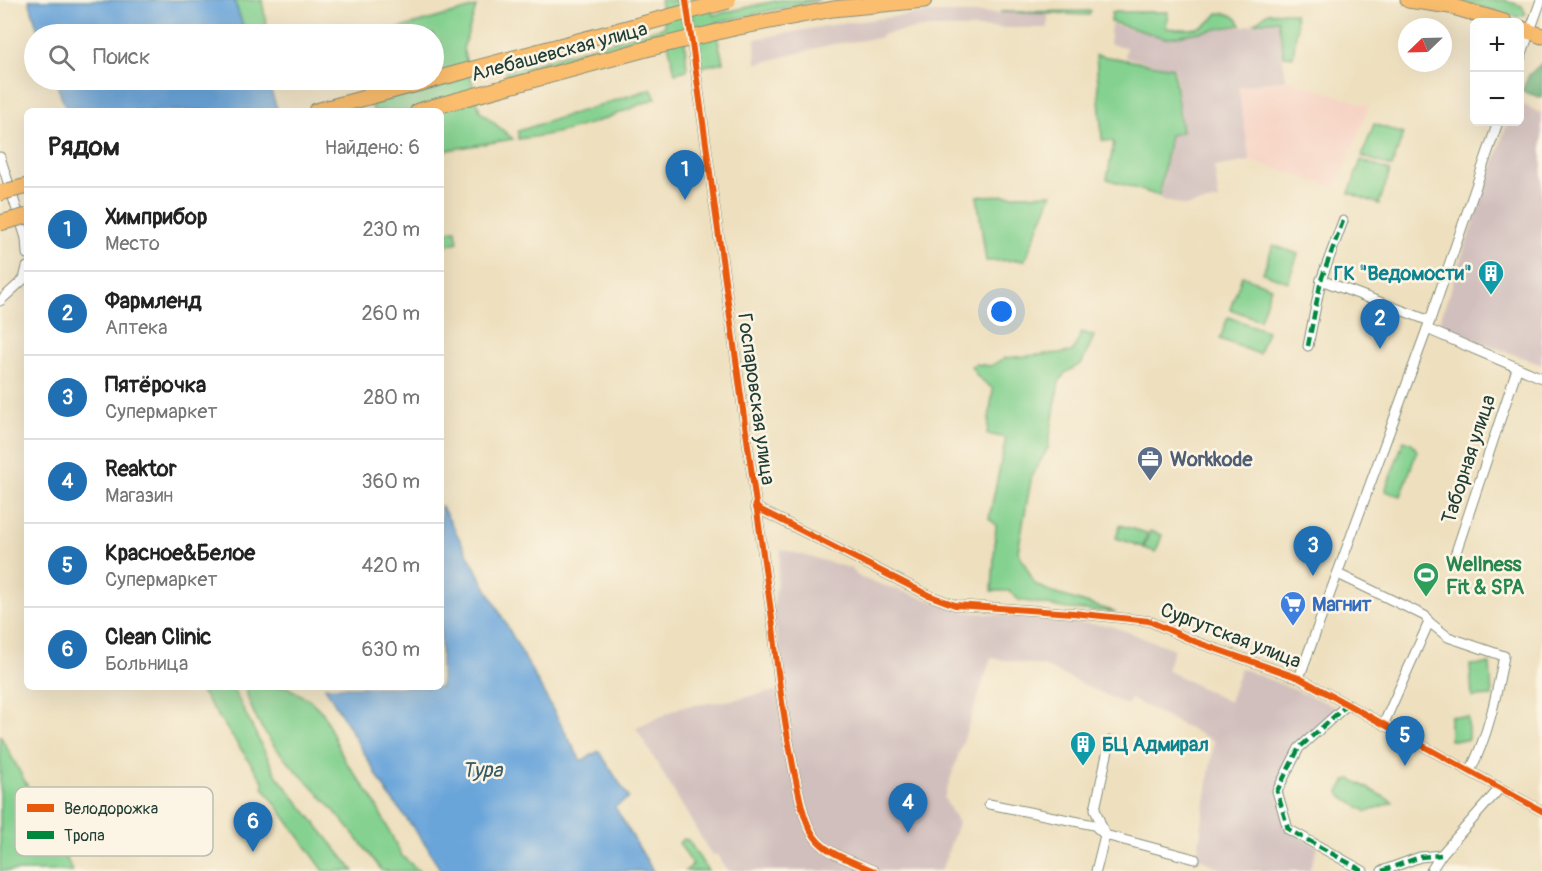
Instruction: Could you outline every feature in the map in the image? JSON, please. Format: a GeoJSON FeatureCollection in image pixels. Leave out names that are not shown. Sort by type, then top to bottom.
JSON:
{"type":"FeatureCollection","features":[{"type":"Feature","properties":{"kind":"main road","name":"Алебашевская улица"},"geometry":{"type":"LineString","coordinates":[[444,78],[730,0]]}},
{"type":"Feature","properties":{"kind":"main road","name":"Алебашевская улица"},"geometry":{"type":"LineString","coordinates":[[429,108],[734,27],[833,9],[924,0]]}},
{"type":"Feature","properties":{"kind":"main road"},"geometry":{"type":"LineString","coordinates":[[1408,0],[1450,6],[1490,18]]}},
{"type":"Feature","properties":{"kind":"main road","name":"Алебашевская улица"},"geometry":{"type":"LineString","coordinates":[[328,108],[397,90]]}},
{"type":"Feature","properties":{"kind":"main road"},"geometry":{"type":"LineString","coordinates":[[0,193],[24,187]]}},
{"type":"Feature","properties":{"kind":"main road"},"geometry":{"type":"LineString","coordinates":[[0,223],[24,217]]}},
{"type":"Feature","properties":{"kind":"street","name":"Госпаровская улица"},"geometry":{"type":"LineString","coordinates":[[686,0],[773,626],[778,693],[806,819],[812,833],[826,848],[874,871]]}},
{"type":"Feature","properties":{"kind":"street"},"geometry":{"type":"LineString","coordinates":[[1524,48],[1541,0]]}},
{"type":"Feature","properties":{"kind":"street"},"geometry":{"type":"LineString","coordinates":[[1299,678],[1428,325],[1497,126]]}},
{"type":"Feature","properties":{"kind":"street"},"geometry":{"type":"LineString","coordinates":[[0,157],[24,231]]}},
{"type":"Feature","properties":{"kind":"street"},"geometry":{"type":"LineString","coordinates":[[1308,346],[1320,280],[1342,220]]}},
{"type":"Feature","properties":{"kind":"street"},"geometry":{"type":"LineString","coordinates":[[0,301],[24,279]]}},
{"type":"Feature","properties":{"kind":"street"},"geometry":{"type":"LineString","coordinates":[[1320,280],[1428,325],[1517,369],[1542,378]]}},
{"type":"Feature","properties":{"kind":"street","name":"Таборная улица"},"geometry":{"type":"LineString","coordinates":[[1453,561],[1517,369]]}},
{"type":"Feature","properties":{"kind":"street","name":"Сургутская улица"},"geometry":{"type":"LineString","coordinates":[[755,507],[928,595],[955,605],[1149,621],[1196,642],[1299,678],[1542,811]]}},
{"type":"Feature","properties":{"kind":"street"},"geometry":{"type":"LineString","coordinates":[[1338,574],[1425,616],[1429,622],[1449,637],[1504,656],[1492,716],[1483,744],[1470,771]]}},
{"type":"Feature","properties":{"kind":"street"},"geometry":{"type":"LineString","coordinates":[[1384,723],[1429,622]]}},
{"type":"Feature","properties":{"kind":"street"},"geometry":{"type":"LineString","coordinates":[[1348,704],[1299,748],[1277,791],[1288,829],[1363,871]]}},
{"type":"Feature","properties":{"kind":"street"},"geometry":{"type":"LineString","coordinates":[[1096,871],[1105,835],[1095,810],[1110,741]]}},
{"type":"Feature","properties":{"kind":"street"},"geometry":{"type":"LineString","coordinates":[[1431,871],[1441,855],[1500,788]]}},
{"type":"Feature","properties":{"kind":"street"},"geometry":{"type":"LineString","coordinates":[[989,804],[1094,825],[1105,835],[1196,859]]}},
{"type":"Feature","properties":{"kind":"street"},"geometry":{"type":"LineString","coordinates":[[1382,871],[1420,857],[1441,855]]}},
{"type":"Feature","properties":{"kind":"shaded area"},"geometry":{"type":"Polygon","coordinates":[[[922,13],[1048,13],[1048,28],[922,28],[884,34],[880,38],[833,44],[756,64],[755,39],[838,24],[922,13]]]}},
{"type":"Feature","properties":{"kind":"shaded area"},"geometry":{"type":"Polygon","coordinates":[[[1277,21],[1286,79],[1238,87],[1250,161],[1214,167],[1219,200],[1185,206],[1160,199],[1171,135],[1183,133],[1175,68],[1125,57],[1126,47],[1109,44],[1111,24],[1165,38],[1277,21]]]}},
{"type":"Feature","properties":{"kind":"shaded area"},"geometry":{"type":"Polygon","coordinates":[[[1286,79],[1369,106],[1337,188],[1250,161],[1238,87],[1286,79]]]}},
{"type":"Feature","properties":{"kind":"shaded area"},"geometry":{"type":"Polygon","coordinates":[[[1524,105],[1542,114],[1542,365],[1449,330],[1439,323],[1507,126],[1524,126],[1524,105]]]}},
{"type":"Feature","properties":{"kind":"shaded area"},"geometry":{"type":"Polygon","coordinates":[[[781,549],[850,568],[861,578],[967,612],[1111,626],[1174,649],[1167,670],[1229,702],[1241,668],[1342,709],[1299,748],[1277,791],[1288,829],[1318,847],[1309,871],[1225,871],[1197,857],[1214,741],[1131,699],[1127,705],[1044,666],[991,658],[944,798],[958,823],[941,871],[728,871],[717,854],[712,856],[636,728],[681,707],[732,700],[785,689],[773,610],[781,549]]]}},
{"type":"Feature","properties":{"kind":"green space"},"geometry":{"type":"Polygon","coordinates":[[[234,0],[262,0],[266,24],[242,24],[234,0]]]}},
{"type":"Feature","properties":{"kind":"green space"},"geometry":{"type":"Polygon","coordinates":[[[660,0],[681,0],[683,22],[693,20],[690,0],[709,0],[713,15],[780,0],[820,0],[714,23],[723,62],[701,67],[694,28],[684,31],[687,70],[675,73],[666,34],[508,78],[505,75],[507,71],[665,27],[660,0]]]}},
{"type":"Feature","properties":{"kind":"green space"},"geometry":{"type":"Polygon","coordinates":[[[1455,0],[1504,0],[1522,6],[1526,14],[1518,17],[1455,0]]]}},
{"type":"Feature","properties":{"kind":"green space"},"geometry":{"type":"Polygon","coordinates":[[[476,7],[463,49],[480,111],[513,139],[444,150],[444,108],[372,108],[369,90],[444,90],[444,24],[414,24],[476,7]]]}},
{"type":"Feature","properties":{"kind":"green space"},"geometry":{"type":"Polygon","coordinates":[[[1091,11],[1089,15],[1000,12],[1091,11]]]}},
{"type":"Feature","properties":{"kind":"green space"},"geometry":{"type":"Polygon","coordinates":[[[1112,12],[1168,12],[1166,28],[1201,27],[1218,13],[1232,15],[1241,25],[1165,38],[1111,22],[1112,12]]]}},
{"type":"Feature","properties":{"kind":"green space"},"geometry":{"type":"Polygon","coordinates":[[[1267,13],[1295,14],[1297,27],[1293,56],[1284,56],[1278,20],[1255,23],[1267,13]]]}},
{"type":"Feature","properties":{"kind":"green space"},"geometry":{"type":"Polygon","coordinates":[[[1096,55],[1173,68],[1182,132],[1170,135],[1159,196],[1107,179],[1114,142],[1102,140],[1096,55]]]}},
{"type":"Feature","properties":{"kind":"green space"},"geometry":{"type":"Polygon","coordinates":[[[1542,63],[1542,98],[1524,92],[1529,75],[1542,63]]]}},
{"type":"Feature","properties":{"kind":"green space"},"geometry":{"type":"Polygon","coordinates":[[[651,89],[656,98],[605,118],[572,129],[518,139],[518,131],[651,89]]]}},
{"type":"Feature","properties":{"kind":"green space"},"geometry":{"type":"Polygon","coordinates":[[[1374,124],[1403,134],[1392,167],[1362,156],[1374,124]]]}},
{"type":"Feature","properties":{"kind":"green space"},"geometry":{"type":"Polygon","coordinates":[[[1361,160],[1390,171],[1379,204],[1349,193],[1361,160]]]}},
{"type":"Feature","properties":{"kind":"green space"},"geometry":{"type":"Polygon","coordinates":[[[1052,194],[1025,260],[986,261],[977,196],[1052,194]]]}},
{"type":"Feature","properties":{"kind":"green space"},"geometry":{"type":"Polygon","coordinates":[[[456,230],[458,242],[444,246],[444,231],[456,230]]]}},
{"type":"Feature","properties":{"kind":"green space"},"geometry":{"type":"Polygon","coordinates":[[[1273,245],[1298,254],[1288,282],[1263,273],[1273,245]]]}},
{"type":"Feature","properties":{"kind":"green space"},"geometry":{"type":"Polygon","coordinates":[[[1242,276],[1271,287],[1260,320],[1230,309],[1242,276]]]}},
{"type":"Feature","properties":{"kind":"green space"},"geometry":{"type":"Polygon","coordinates":[[[1228,317],[1267,331],[1259,354],[1220,339],[1228,317]]]}},
{"type":"Feature","properties":{"kind":"green space"},"geometry":{"type":"Polygon","coordinates":[[[1082,332],[1094,336],[1082,363],[1065,373],[1059,382],[1048,448],[1032,475],[1018,551],[1035,584],[1053,593],[1116,612],[1068,609],[1019,600],[1009,591],[992,591],[996,525],[989,518],[1006,438],[987,434],[993,389],[977,376],[971,366],[976,364],[991,366],[1004,358],[1072,352],[1082,332]]]}},
{"type":"Feature","properties":{"kind":"green space"},"geometry":{"type":"Polygon","coordinates":[[[1404,440],[1412,443],[1417,451],[1401,496],[1385,491],[1404,440]]]}},
{"type":"Feature","properties":{"kind":"green space"},"geometry":{"type":"Polygon","coordinates":[[[1120,525],[1147,533],[1143,547],[1116,538],[1120,525]]]}},
{"type":"Feature","properties":{"kind":"green space"},"geometry":{"type":"Polygon","coordinates":[[[1150,531],[1162,535],[1156,552],[1144,548],[1150,531]]]}},
{"type":"Feature","properties":{"kind":"green space"},"geometry":{"type":"Polygon","coordinates":[[[1490,664],[1492,696],[1472,697],[1470,665],[1490,664]]]}},
{"type":"Feature","properties":{"kind":"green space"},"geometry":{"type":"Polygon","coordinates":[[[200,690],[234,690],[277,776],[354,871],[324,871],[263,787],[263,781],[200,690]]]}},
{"type":"Feature","properties":{"kind":"green space"},"geometry":{"type":"Polygon","coordinates":[[[246,690],[292,690],[310,700],[323,713],[344,759],[373,799],[402,856],[419,871],[382,871],[359,840],[273,744],[256,718],[246,690]]]}},
{"type":"Feature","properties":{"kind":"green space"},"geometry":{"type":"Polygon","coordinates":[[[1450,716],[1468,717],[1468,740],[1450,740],[1450,716]]]}},
{"type":"Feature","properties":{"kind":"green space"},"geometry":{"type":"Polygon","coordinates":[[[0,735],[28,787],[15,787],[15,856],[65,856],[73,871],[0,871],[0,735]]]}},
{"type":"Feature","properties":{"kind":"green space"},"geometry":{"type":"Polygon","coordinates":[[[1351,779],[1393,802],[1367,812],[1341,796],[1339,792],[1346,780],[1351,779]]]}},
{"type":"Feature","properties":{"kind":"green space"},"geometry":{"type":"Polygon","coordinates":[[[683,839],[688,840],[708,871],[685,871],[693,865],[679,843],[683,839]]]}},
{"type":"Feature","properties":{"kind":"water"},"geometry":{"type":"Polygon","coordinates":[[[29,0],[234,0],[242,24],[36,24],[29,0]]]}},
{"type":"Feature","properties":{"kind":"water"},"geometry":{"type":"Polygon","coordinates":[[[59,90],[271,90],[277,108],[66,108],[59,90]]]}},
{"type":"Feature","properties":{"kind":"water","name":"Тура"},"geometry":{"type":"Polygon","coordinates":[[[444,510],[581,761],[599,751],[629,798],[615,807],[653,871],[441,871],[426,845],[388,794],[327,690],[444,690],[444,510]]]}},
{"type":"Feature","properties":{"kind":"pier"},"geometry":{"type":"Polygon","coordinates":[[[632,797],[618,808],[656,871],[616,807],[632,797]]]}},
{"type":"Feature","properties":{"kind":"marked path"},"geometry":{"type":"LineString","coordinates":[[1308,346],[1321,280],[1343,221]]}},
{"type":"Feature","properties":{"kind":"marked path"},"geometry":{"type":"LineString","coordinates":[[1348,704],[1299,748],[1277,791],[1288,829],[1363,871]]}},
{"type":"Feature","properties":{"kind":"marked path"},"geometry":{"type":"LineString","coordinates":[[1382,871],[1420,857],[1441,855]]}},
{"type":"Feature","properties":{"kind":"cycle path"},"geometry":{"type":"LineString","coordinates":[[686,0],[785,725],[797,785],[807,822],[818,841],[837,855],[874,871]]}},
{"type":"Feature","properties":{"kind":"cycle path"},"geometry":{"type":"LineString","coordinates":[[755,507],[928,595],[955,605],[1149,621],[1196,642],[1299,678],[1542,811]]}},
{"type":"Feature","properties":{"kind":"place","name":"Химприбор"},"geometry":{"type":"Point","coordinates":[685,200]}},
{"type":"Feature","properties":{"kind":"place","name":"ГК \"Ведомости\""},"geometry":{"type":"Point","coordinates":[1491,296]}},
{"type":"Feature","properties":{"kind":"place","name":"Фармленд"},"geometry":{"type":"Point","coordinates":[1380,349]}},
{"type":"Feature","properties":{"kind":"place","name":"Workkode"},"geometry":{"type":"Point","coordinates":[1150,482]}},
{"type":"Feature","properties":{"kind":"place","name":"Пятёрочка"},"geometry":{"type":"Point","coordinates":[1313,576]}},
{"type":"Feature","properties":{"kind":"place","name":"Wellness Fit & SPA"},"geometry":{"type":"Point","coordinates":[1426,598]}},
{"type":"Feature","properties":{"kind":"place","name":"Магнит"},"geometry":{"type":"Point","coordinates":[1293,627]}},
{"type":"Feature","properties":{"kind":"place","name":"Красное&Белое"},"geometry":{"type":"Point","coordinates":[1405,766]}},
{"type":"Feature","properties":{"kind":"place","name":"БЦ Адмирал"},"geometry":{"type":"Point","coordinates":[1083,767]}},
{"type":"Feature","properties":{"kind":"place","name":"Reaktor"},"geometry":{"type":"Point","coordinates":[908,833]}},
{"type":"Feature","properties":{"kind":"place","name":"Clean Clinic"},"geometry":{"type":"Point","coordinates":[253,852]}}]}
